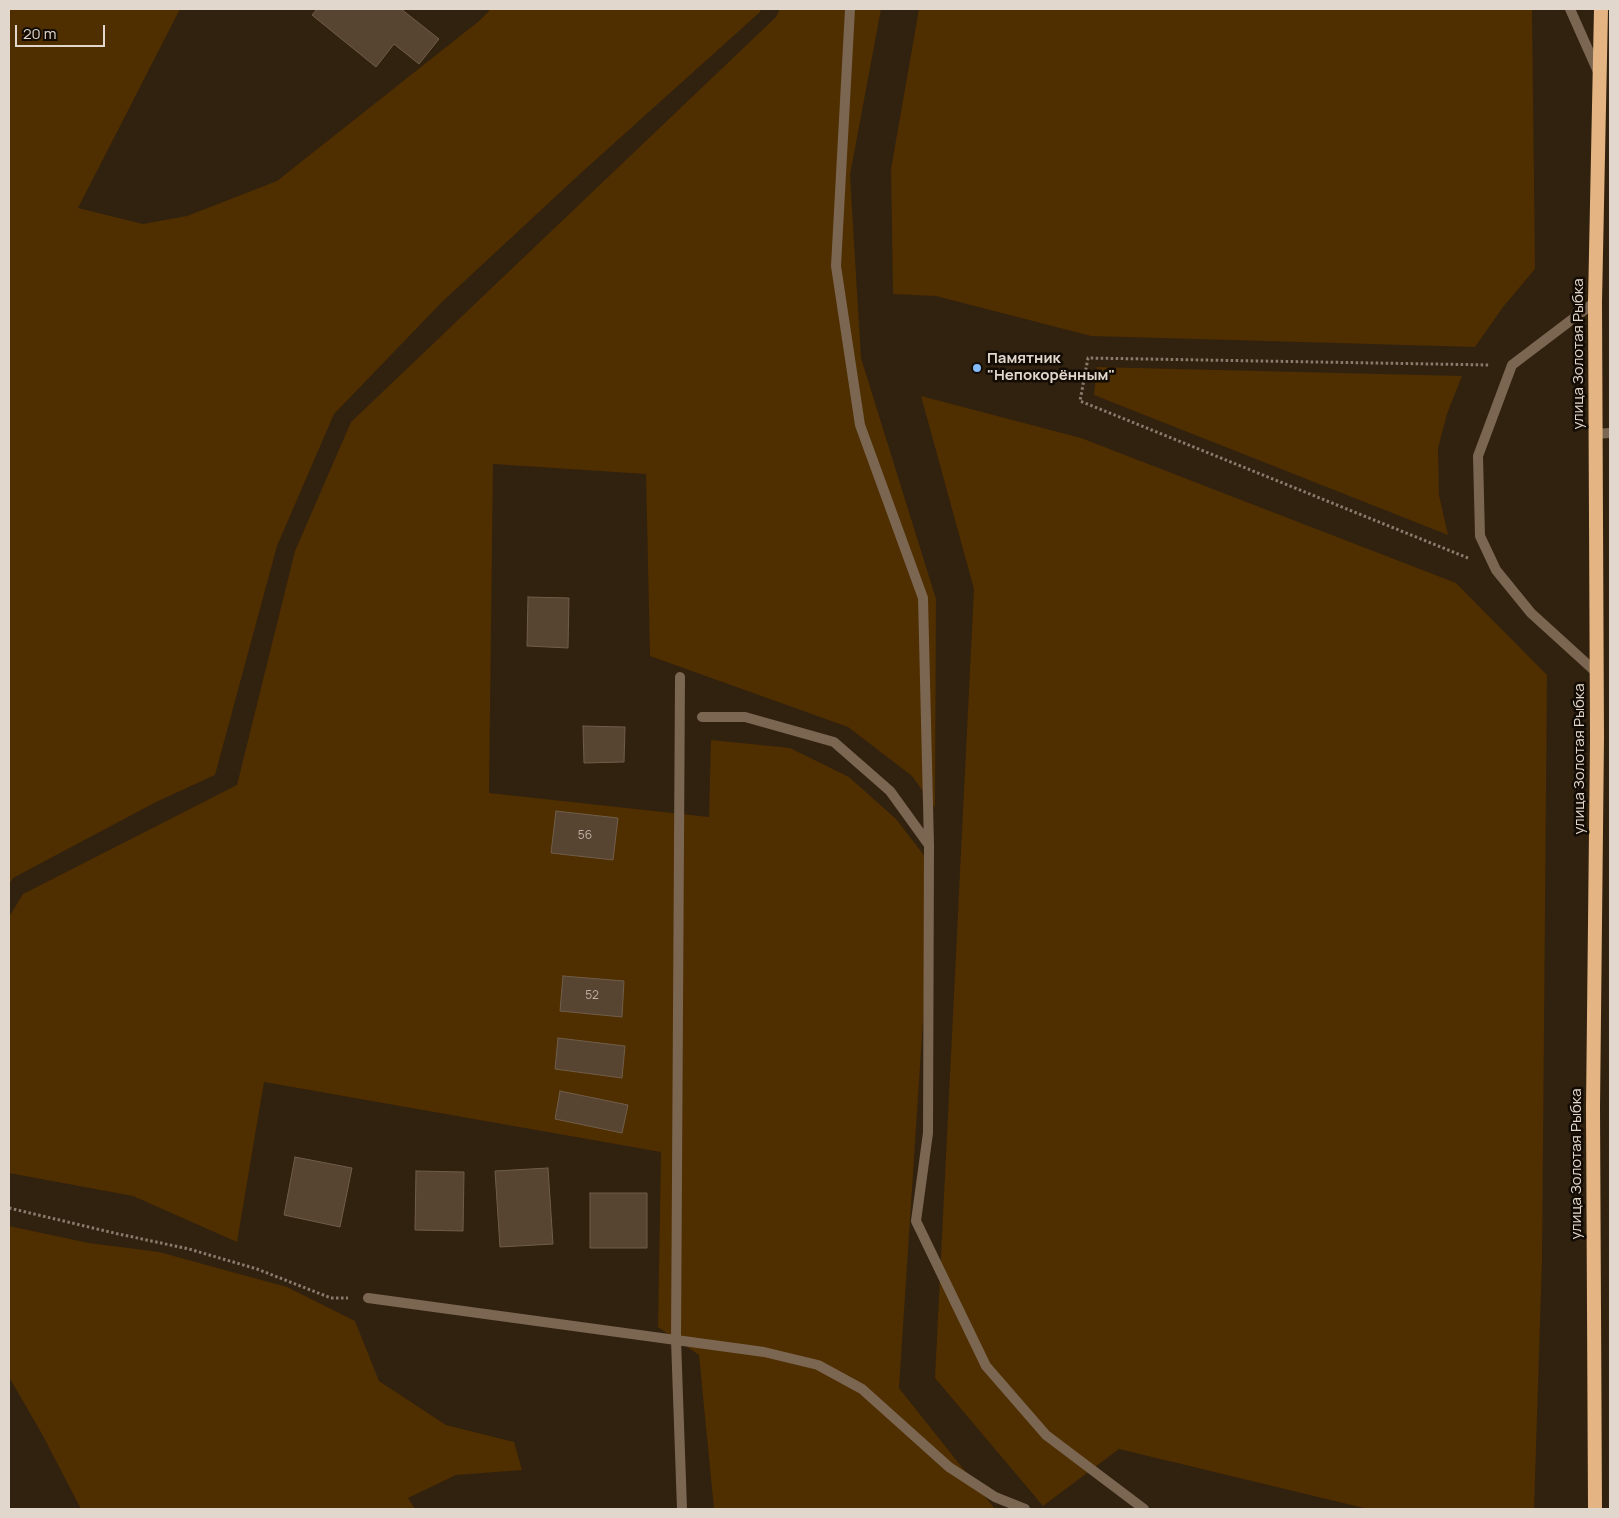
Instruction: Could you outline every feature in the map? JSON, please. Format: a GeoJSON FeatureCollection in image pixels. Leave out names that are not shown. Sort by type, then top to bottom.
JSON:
{"type":"FeatureCollection","features":[{"type":"Feature","properties":{"kind":"highway","name":"улица Золотая Рыбка"},"geometry":{"type":"LineString","coordinates":[[1594,1509],[1593,1108],[1597,673],[1595,302],[1601,9]]}},
{"type":"Feature","properties":{"kind":"lane"},"geometry":{"type":"LineString","coordinates":[[850,9],[836,266],[860,425],[923,598],[929,846],[928,1133],[916,1221],[986,1366],[1046,1435],[1144,1509]]}},
{"type":"Feature","properties":{"kind":"lane"},"geometry":{"type":"LineString","coordinates":[[1570,9],[1600,77]]}},
{"type":"Feature","properties":{"kind":"lane"},"geometry":{"type":"LineString","coordinates":[[1595,302],[1512,365],[1478,456],[1480,536],[1496,570],[1531,612],[1597,673]]}},
{"type":"Feature","properties":{"kind":"lane"},"geometry":{"type":"LineString","coordinates":[[1596,434],[1610,433]]}},
{"type":"Feature","properties":{"kind":"lane"},"geometry":{"type":"LineString","coordinates":[[680,677],[676,1340],[682,1509]]}},
{"type":"Feature","properties":{"kind":"lane"},"geometry":{"type":"LineString","coordinates":[[702,717],[745,717],[834,742],[890,791],[929,846]]}},
{"type":"Feature","properties":{"kind":"lane"},"geometry":{"type":"LineString","coordinates":[[368,1298],[764,1352],[818,1365],[862,1389],[949,1467],[995,1497],[1025,1509]]}},
{"type":"Feature","properties":{"kind":"path"},"geometry":{"type":"LineString","coordinates":[[1496,570],[1080,401],[1088,358],[1512,365]]}},
{"type":"Feature","properties":{"kind":"path"},"geometry":{"type":"LineString","coordinates":[[9,1208],[189,1249],[257,1269],[331,1298],[368,1298]]}},
{"type":"Feature","properties":{"kind":"shaded area"},"geometry":{"type":"Polygon","coordinates":[[[9,9],[180,9],[78,208],[143,224],[187,216],[277,181],[479,21],[491,9],[761,9],[760,12],[582,172],[442,302],[334,414],[277,546],[215,775],[156,802],[13,878],[9,884],[9,9]]]}},
{"type":"Feature","properties":{"kind":"shaded area"},"geometry":{"type":"Polygon","coordinates":[[[780,9],[881,9],[850,175],[861,358],[936,599],[935,808],[912,776],[848,727],[650,656],[646,474],[493,464],[489,793],[709,817],[711,740],[790,748],[849,777],[896,819],[933,867],[899,1388],[995,1509],[714,1509],[699,1355],[658,1327],[661,1152],[264,1082],[237,1242],[133,1196],[9,1173],[9,917],[23,894],[237,785],[295,551],[351,422],[776,17],[780,9]]]}},
{"type":"Feature","properties":{"kind":"shaded area"},"geometry":{"type":"Polygon","coordinates":[[[919,9],[1532,9],[1535,269],[1503,307],[1475,347],[1091,336],[936,296],[893,294],[891,169],[919,9]]]}},
{"type":"Feature","properties":{"kind":"shaded area"},"geometry":{"type":"Polygon","coordinates":[[[1097,367],[1462,376],[1447,414],[1438,448],[1439,495],[1448,535],[1094,395],[1097,367]]]}},
{"type":"Feature","properties":{"kind":"shaded area"},"geometry":{"type":"Polygon","coordinates":[[[921,396],[1081,438],[1456,583],[1547,675],[1542,1261],[1534,1509],[1368,1509],[1119,1449],[1043,1506],[935,1378],[974,589],[921,396]]]}},
{"type":"Feature","properties":{"kind":"shaded area"},"geometry":{"type":"Polygon","coordinates":[[[9,1226],[89,1243],[159,1252],[287,1287],[355,1321],[379,1381],[446,1425],[514,1442],[522,1470],[456,1475],[408,1498],[415,1509],[81,1509],[42,1434],[9,1377],[9,1226]]]}},
{"type":"Feature","properties":{"kind":"building"},"geometry":{"type":"Polygon","coordinates":[[[317,9],[401,9],[439,39],[419,64],[394,44],[376,67],[312,15],[317,9]]]}},
{"type":"Feature","properties":{"kind":"building"},"geometry":{"type":"Polygon","coordinates":[[[528,597],[569,598],[568,648],[527,646],[528,597]]]}},
{"type":"Feature","properties":{"kind":"building"},"geometry":{"type":"Polygon","coordinates":[[[583,726],[625,727],[624,762],[584,763],[583,726]]]}},
{"type":"Feature","properties":{"kind":"building"},"geometry":{"type":"Polygon","coordinates":[[[556,811],[618,818],[613,860],[551,853],[556,811]]]}},
{"type":"Feature","properties":{"kind":"building"},"geometry":{"type":"Polygon","coordinates":[[[563,976],[624,981],[622,1017],[560,1011],[563,976]]]}},
{"type":"Feature","properties":{"kind":"building"},"geometry":{"type":"Polygon","coordinates":[[[558,1038],[625,1046],[622,1078],[555,1069],[558,1038]]]}},
{"type":"Feature","properties":{"kind":"building"},"geometry":{"type":"Polygon","coordinates":[[[560,1091],[628,1105],[622,1133],[555,1119],[560,1091]]]}},
{"type":"Feature","properties":{"kind":"building"},"geometry":{"type":"Polygon","coordinates":[[[295,1157],[352,1168],[340,1227],[284,1215],[295,1157]]]}},
{"type":"Feature","properties":{"kind":"building"},"geometry":{"type":"Polygon","coordinates":[[[548,1168],[553,1244],[500,1247],[495,1171],[548,1168]]]}},
{"type":"Feature","properties":{"kind":"building"},"geometry":{"type":"Polygon","coordinates":[[[416,1171],[464,1172],[463,1231],[415,1230],[416,1171]]]}},
{"type":"Feature","properties":{"kind":"building"},"geometry":{"type":"Polygon","coordinates":[[[590,1193],[647,1193],[647,1248],[590,1248],[590,1193]]]}},
{"type":"Feature","properties":{"kind":"place","name":"Памятник \"Непокорённым\""},"geometry":{"type":"Point","coordinates":[977,368]}}]}
